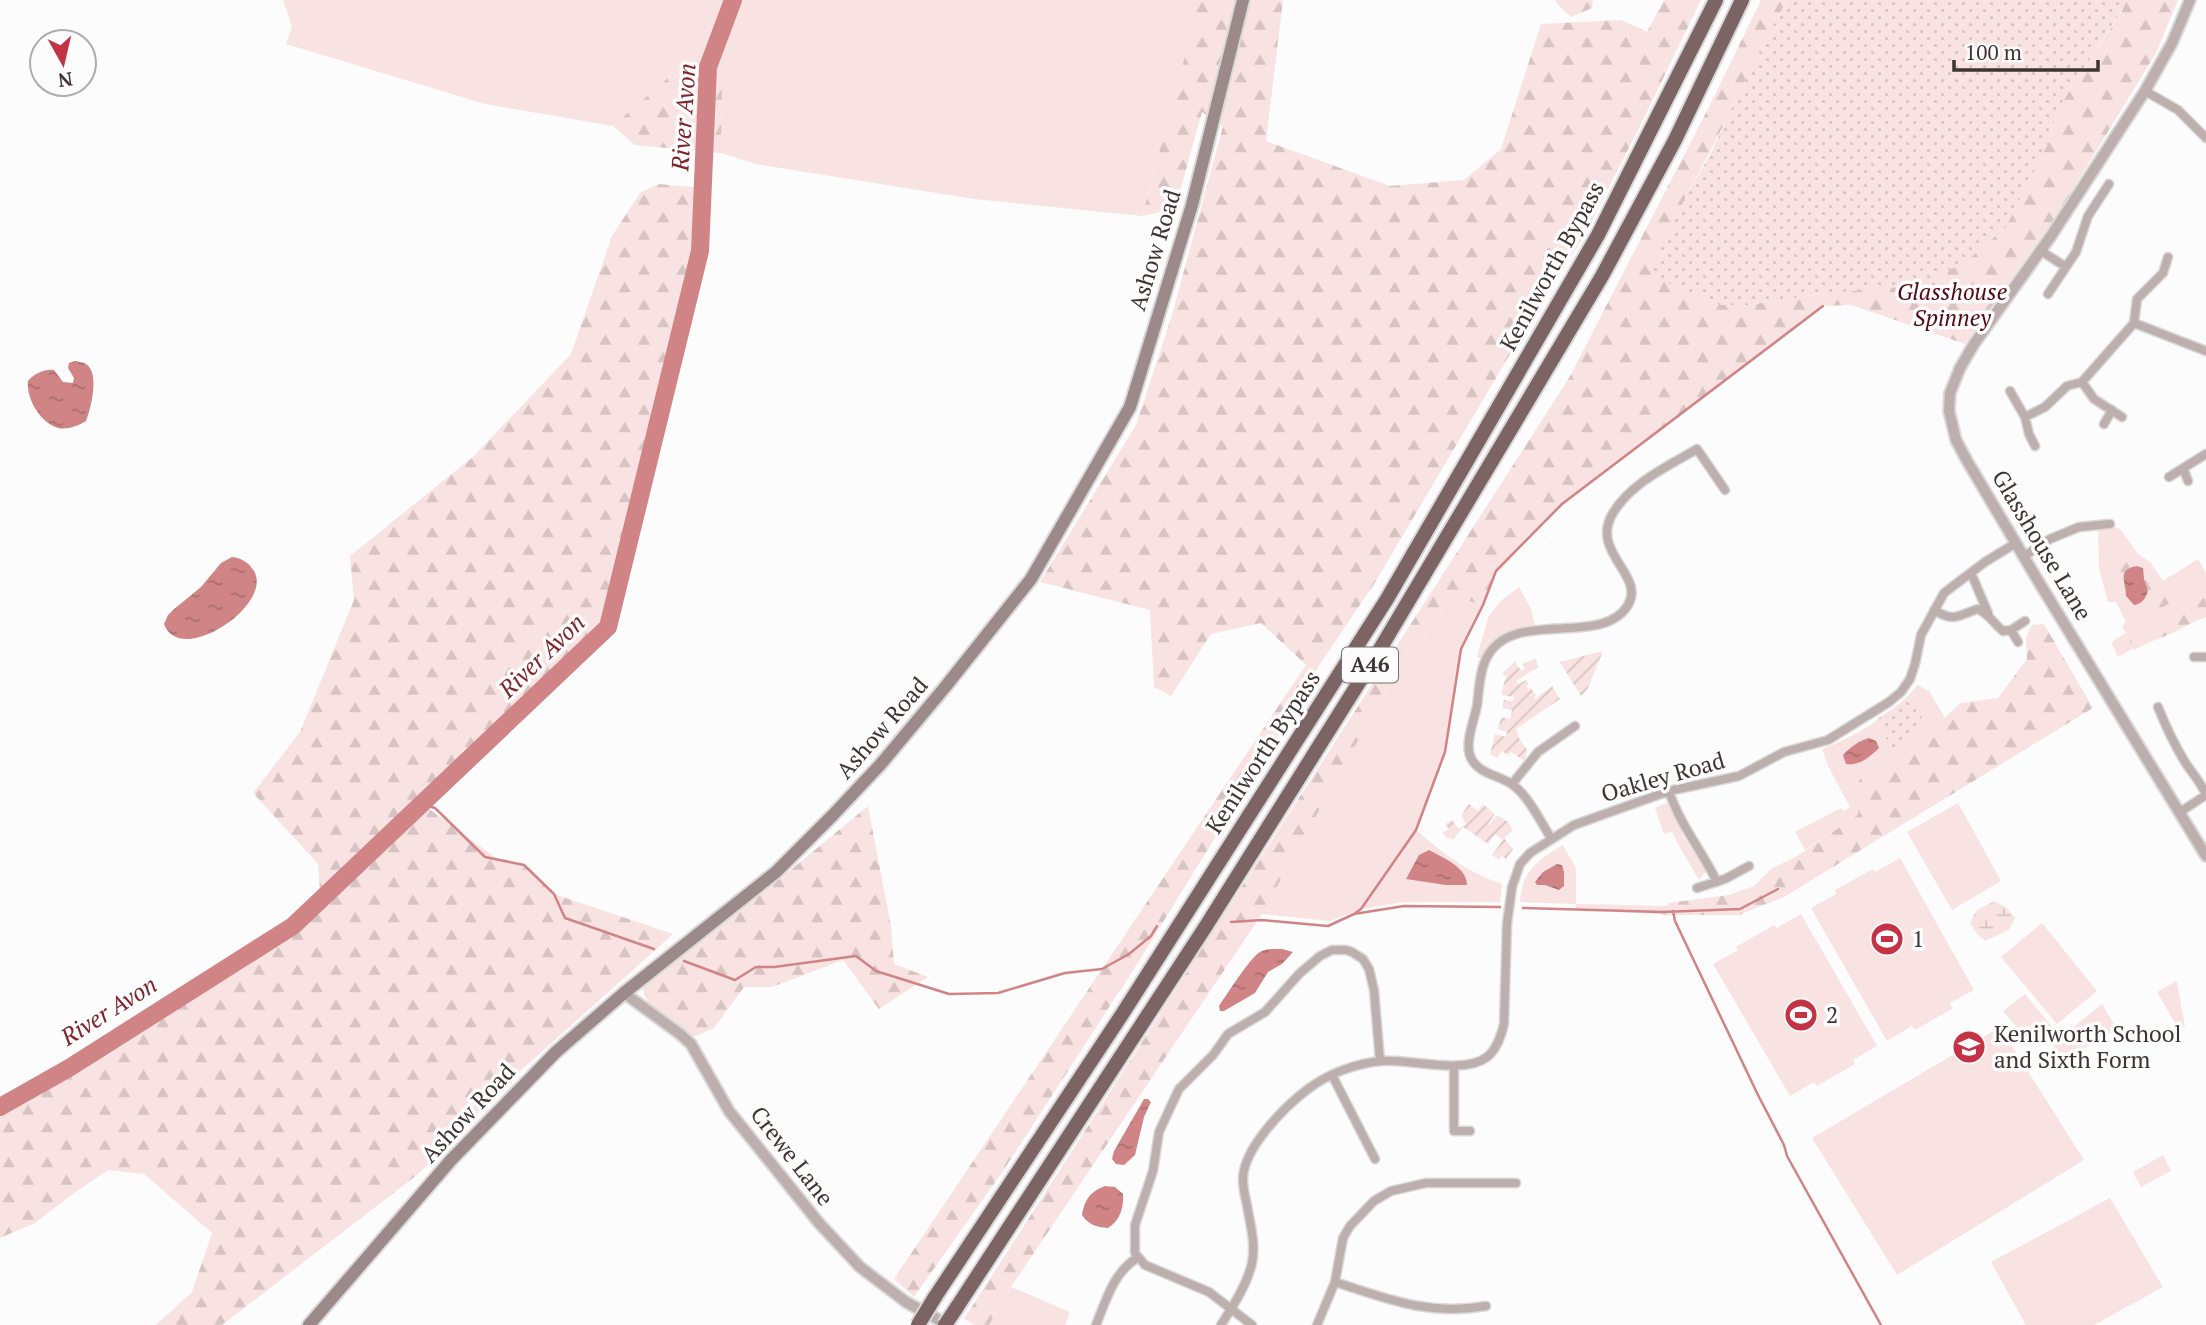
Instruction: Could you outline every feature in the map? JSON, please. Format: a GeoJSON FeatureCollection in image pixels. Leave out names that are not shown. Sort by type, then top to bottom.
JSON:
{"type":"FeatureCollection","features":[{"type":"Feature","properties":{"kind":"highway","name":"Kenilworth Bypass"},"geometry":{"type":"LineString","coordinates":[[918,1325],[1121,1016],[1387,599],[1598,235],[1716,0]]}},
{"type":"Feature","properties":{"kind":"highway","name":"Kenilworth Bypass"},"geometry":{"type":"LineString","coordinates":[[946,1325],[1206,926],[1380,649],[1602,276],[1675,140],[1742,0]]}},
{"type":"Feature","properties":{"kind":"main road","name":"Ashow Road"},"geometry":{"type":"LineString","coordinates":[[309,1325],[451,1160],[556,1052],[624,993],[776,872],[832,816],[880,765],[1031,579],[1130,407],[1192,205],[1242,0]]}},
{"type":"Feature","properties":{"kind":"street","name":"Glasshouse Lane"},"geometry":{"type":"LineString","coordinates":[[2190,0],[2172,43],[2145,91],[2041,251],[1974,344],[1950,393],[1949,411],[1956,440],[2206,856]]}},
{"type":"Feature","properties":{"kind":"street"},"geometry":{"type":"LineString","coordinates":[[2145,91],[2178,110],[2206,138]]}},
{"type":"Feature","properties":{"kind":"street"},"geometry":{"type":"LineString","coordinates":[[2048,294],[2076,252],[2088,216],[2109,184]]}},
{"type":"Feature","properties":{"kind":"street"},"geometry":{"type":"LineString","coordinates":[[2041,251],[2066,267]]}},
{"type":"Feature","properties":{"kind":"street"},"geometry":{"type":"LineString","coordinates":[[2025,417],[2045,407],[2067,386],[2082,382],[2134,323],[2137,299],[2163,272],[2168,257]]}},
{"type":"Feature","properties":{"kind":"street"},"geometry":{"type":"LineString","coordinates":[[2134,323],[2206,351]]}},
{"type":"Feature","properties":{"kind":"street"},"geometry":{"type":"LineString","coordinates":[[2082,382],[2094,399],[2122,416]]}},
{"type":"Feature","properties":{"kind":"street"},"geometry":{"type":"LineString","coordinates":[[2010,391],[2025,417],[2035,446]]}},
{"type":"Feature","properties":{"kind":"street"},"geometry":{"type":"LineString","coordinates":[[2104,424],[2112,410]]}},
{"type":"Feature","properties":{"kind":"street"},"geometry":{"type":"LineString","coordinates":[[1551,838],[1521,793],[1512,784],[1478,768],[1469,752],[1486,659],[1499,643],[1520,634],[1544,628],[1573,629],[1589,626],[1611,620],[1623,611],[1631,597],[1631,589],[1609,548],[1606,526],[1613,512],[1649,478],[1697,449],[1725,490]]}},
{"type":"Feature","properties":{"kind":"street"},"geometry":{"type":"LineString","coordinates":[[2169,477],[2206,454]]}},
{"type":"Feature","properties":{"kind":"street"},"geometry":{"type":"LineString","coordinates":[[2183,468],[2188,481]]}},
{"type":"Feature","properties":{"kind":"street"},"geometry":{"type":"LineString","coordinates":[[2024,557],[2050,539],[2079,527],[2110,524]]}},
{"type":"Feature","properties":{"kind":"street","name":"Oakley Road"},"geometry":{"type":"LineString","coordinates":[[1454,1066],[1486,1058],[1500,1039],[1504,1024],[1507,924],[1514,876],[1530,853],[1574,825],[1669,791],[1739,776],[1784,752],[1828,740],[1889,702],[1901,692],[1910,679],[1921,635],[1940,601],[1952,586],[2016,543]]}},
{"type":"Feature","properties":{"kind":"street"},"geometry":{"type":"LineString","coordinates":[[1970,573],[1988,613],[2003,631],[2025,621]]}},
{"type":"Feature","properties":{"kind":"street"},"geometry":{"type":"LineString","coordinates":[[1934,610],[1950,618],[1978,609],[1988,613]]}},
{"type":"Feature","properties":{"kind":"street"},"geometry":{"type":"LineString","coordinates":[[2011,629],[2018,642]]}},
{"type":"Feature","properties":{"kind":"street"},"geometry":{"type":"LineString","coordinates":[[2194,657],[2206,657]]}},
{"type":"Feature","properties":{"kind":"street"},"geometry":{"type":"LineString","coordinates":[[2158,707],[2169,736],[2188,767],[2200,780],[2206,795],[2180,812]]}},
{"type":"Feature","properties":{"kind":"street"},"geometry":{"type":"LineString","coordinates":[[1512,784],[1538,752],[1575,726]]}},
{"type":"Feature","properties":{"kind":"street"},"geometry":{"type":"LineString","coordinates":[[1669,791],[1682,825],[1717,883]]}},
{"type":"Feature","properties":{"kind":"street"},"geometry":{"type":"LineString","coordinates":[[1697,888],[1717,883],[1749,866]]}},
{"type":"Feature","properties":{"kind":"street"},"geometry":{"type":"LineString","coordinates":[[1252,1325],[1209,1292],[1150,1269],[1137,1258],[1134,1246],[1135,1225],[1153,1171],[1159,1132],[1179,1089],[1213,1055],[1228,1034],[1265,1012],[1299,974],[1327,952],[1346,950],[1359,956],[1369,969],[1374,990],[1380,1061]]}},
{"type":"Feature","properties":{"kind":"street","name":"Crewe Lane"},"geometry":{"type":"LineString","coordinates":[[624,993],[691,1044],[729,1111],[819,1223],[860,1267],[906,1302],[946,1325]]}},
{"type":"Feature","properties":{"kind":"street"},"geometry":{"type":"LineString","coordinates":[[1221,1325],[1232,1309],[1252,1263],[1252,1231],[1243,1179],[1248,1157],[1278,1117],[1306,1090],[1332,1075],[1380,1061],[1454,1066],[1454,1130],[1469,1131]]}},
{"type":"Feature","properties":{"kind":"street"},"geometry":{"type":"LineString","coordinates":[[1332,1075],[1375,1159]]}},
{"type":"Feature","properties":{"kind":"street"},"geometry":{"type":"LineString","coordinates":[[1317,1325],[1335,1282],[1343,1238],[1360,1213],[1374,1201],[1391,1191],[1414,1185],[1449,1181],[1483,1187],[1516,1183]]}},
{"type":"Feature","properties":{"kind":"street"},"geometry":{"type":"LineString","coordinates":[[1096,1325],[1117,1278],[1123,1269],[1137,1258]]}},
{"type":"Feature","properties":{"kind":"street"},"geometry":{"type":"LineString","coordinates":[[1335,1282],[1435,1310],[1463,1310],[1486,1306]]}},
{"type":"Feature","properties":{"kind":"green space"},"geometry":{"type":"Polygon","coordinates":[[[283,0],[1185,0],[1195,22],[1142,216],[974,199],[756,164],[721,153],[722,84],[680,67],[613,126],[485,104],[286,44],[292,27],[283,0]]]}},
{"type":"Feature","properties":{"kind":"green space"},"geometry":{"type":"Polygon","coordinates":[[[1185,0],[1283,0],[1266,141],[1390,186],[1464,180],[1501,149],[1541,24],[1621,20],[1647,32],[1664,0],[1701,0],[1583,238],[1535,312],[1374,584],[1316,670],[1139,961],[1003,1171],[914,1297],[894,1279],[1306,665],[1261,623],[1211,634],[1171,696],[1154,687],[1150,610],[1040,582],[1136,425],[1172,315],[1223,126],[1202,112],[1175,209],[1142,216],[1194,23],[1185,0]]]}},
{"type":"Feature","properties":{"kind":"green space"},"geometry":{"type":"Polygon","coordinates":[[[1555,0],[1593,0],[1592,8],[1571,17],[1555,0]]]}},
{"type":"Feature","properties":{"kind":"green space","name":"Glasshouse Spinney"},"geometry":{"type":"Polygon","coordinates":[[[1761,0],[1787,0],[1686,196],[1748,305],[1820,294],[2046,147],[2059,107],[2122,11],[2126,0],[2178,0],[2156,53],[2057,215],[1965,344],[1851,305],[1823,306],[1562,504],[1496,571],[1483,605],[1451,596],[1417,647],[1407,652],[1260,917],[1011,1287],[989,1325],[975,1325],[964,1319],[1569,378],[1761,0]]]}},
{"type":"Feature","properties":{"kind":"green space"},"geometry":{"type":"Polygon","coordinates":[[[1787,0],[2126,0],[2059,107],[2046,147],[2006,227],[1968,260],[1935,278],[1901,287],[1820,294],[1748,305],[1720,305],[1682,290],[1658,277],[1651,269],[1787,0]]]}},
{"type":"Feature","properties":{"kind":"green space"},"geometry":{"type":"Polygon","coordinates":[[[680,67],[708,67],[722,84],[721,153],[635,145],[613,126],[680,67]]]}},
{"type":"Feature","properties":{"kind":"green space"},"geometry":{"type":"Polygon","coordinates":[[[658,184],[703,188],[700,251],[608,627],[422,804],[499,860],[524,865],[554,894],[673,934],[518,1073],[417,1175],[222,1325],[156,1325],[192,1292],[212,1233],[144,1174],[108,1170],[35,1223],[0,1238],[0,1107],[69,1068],[293,926],[320,890],[318,864],[253,793],[300,732],[354,600],[350,556],[474,456],[571,354],[612,236],[640,193],[658,184]]]}},
{"type":"Feature","properties":{"kind":"green space"},"geometry":{"type":"Polygon","coordinates":[[[2110,524],[2121,530],[2138,554],[2150,562],[2163,581],[2198,559],[2206,573],[2206,606],[2118,657],[2111,642],[2126,633],[2122,626],[2126,622],[2116,602],[2108,602],[2099,569],[2098,526],[2110,524]]]}},
{"type":"Feature","properties":{"kind":"green space"},"geometry":{"type":"Polygon","coordinates":[[[2127,562],[2137,566],[2130,567],[2122,579],[2126,596],[2119,593],[2115,579],[2117,569],[2127,562]]]}},
{"type":"Feature","properties":{"kind":"green space"},"geometry":{"type":"Polygon","coordinates":[[[2155,570],[2163,581],[2172,575],[2179,588],[2175,601],[2141,616],[2131,610],[2134,605],[2139,605],[2144,579],[2149,571],[2155,570]]]}},
{"type":"Feature","properties":{"kind":"green space"},"geometry":{"type":"Polygon","coordinates":[[[1519,587],[1531,609],[1536,630],[1509,638],[1486,659],[1477,657],[1489,615],[1503,599],[1519,587]]]}},
{"type":"Feature","properties":{"kind":"green space"},"geometry":{"type":"Polygon","coordinates":[[[1451,596],[1483,605],[1461,649],[1445,752],[1416,830],[1456,862],[1502,884],[1500,902],[1405,902],[1361,909],[1330,921],[1261,914],[1407,652],[1417,647],[1451,596]]]}},
{"type":"Feature","properties":{"kind":"green space"},"geometry":{"type":"Polygon","coordinates":[[[2206,597],[2206,617],[2134,650],[2128,644],[2138,631],[2206,597]]]}},
{"type":"Feature","properties":{"kind":"green space"},"geometry":{"type":"Polygon","coordinates":[[[2044,624],[2093,708],[1784,897],[1739,915],[1669,915],[1576,909],[1576,904],[1667,906],[1668,903],[1729,895],[1754,886],[1771,869],[1797,856],[1858,814],[1859,780],[1926,736],[1960,703],[1998,698],[2027,659],[2026,638],[2032,625],[2044,624]]]}},
{"type":"Feature","properties":{"kind":"green space"},"geometry":{"type":"Polygon","coordinates":[[[1603,651],[1587,690],[1581,696],[1560,662],[1603,651]]]}},
{"type":"Feature","properties":{"kind":"green space"},"geometry":{"type":"Polygon","coordinates":[[[1536,658],[1538,667],[1516,681],[1519,684],[1526,680],[1529,684],[1526,686],[1531,688],[1535,699],[1552,686],[1560,699],[1516,729],[1527,750],[1525,761],[1511,752],[1508,755],[1502,751],[1497,758],[1490,754],[1495,734],[1506,737],[1507,732],[1498,729],[1501,717],[1510,719],[1512,710],[1502,708],[1504,700],[1513,701],[1514,697],[1501,695],[1506,676],[1502,674],[1515,661],[1521,671],[1525,669],[1523,664],[1536,658]]]}},
{"type":"Feature","properties":{"kind":"green space"},"geometry":{"type":"Polygon","coordinates":[[[1917,685],[1929,691],[1945,718],[1856,816],[1805,850],[1795,832],[1841,808],[1844,811],[1850,807],[1822,749],[1874,723],[1899,704],[1917,685]]]}},
{"type":"Feature","properties":{"kind":"green space"},"geometry":{"type":"Polygon","coordinates":[[[1908,698],[1922,714],[1921,721],[1913,736],[1894,752],[1876,720],[1908,698]]]}},
{"type":"Feature","properties":{"kind":"green space"},"geometry":{"type":"Polygon","coordinates":[[[1669,802],[1684,838],[1705,867],[1705,873],[1699,880],[1672,831],[1664,834],[1655,808],[1669,802]]]}},
{"type":"Feature","properties":{"kind":"green space"},"geometry":{"type":"Polygon","coordinates":[[[1958,803],[2001,881],[1952,910],[1907,832],[1958,803]]]}},
{"type":"Feature","properties":{"kind":"green space"},"geometry":{"type":"Polygon","coordinates":[[[1469,804],[1478,811],[1483,804],[1495,814],[1489,825],[1497,815],[1507,821],[1513,830],[1504,838],[1513,849],[1506,859],[1502,856],[1499,860],[1492,855],[1503,840],[1495,834],[1488,844],[1463,827],[1453,839],[1446,838],[1443,833],[1449,829],[1445,824],[1452,820],[1459,829],[1466,824],[1461,816],[1469,804]]]}},
{"type":"Feature","properties":{"kind":"green space"},"geometry":{"type":"Polygon","coordinates":[[[868,806],[891,926],[894,964],[928,977],[879,1009],[843,960],[772,987],[744,987],[714,1028],[693,1037],[649,1006],[642,988],[868,806]]]}},
{"type":"Feature","properties":{"kind":"green space"},"geometry":{"type":"Polygon","coordinates":[[[1563,845],[1576,868],[1576,904],[1520,902],[1524,882],[1533,867],[1563,845]]]}},
{"type":"Feature","properties":{"kind":"green space","name":"1"},"geometry":{"type":"Polygon","coordinates":[[[1900,858],[1974,990],[1950,1003],[1952,1009],[1915,1030],[1912,1026],[1887,1041],[1811,908],[1836,894],[1835,890],[1900,858]]]}},
{"type":"Feature","properties":{"kind":"green space"},"geometry":{"type":"Polygon","coordinates":[[[1995,901],[2008,909],[2015,918],[2009,930],[1985,941],[1970,923],[1977,910],[1995,901]]]}},
{"type":"Feature","properties":{"kind":"green space","name":"2"},"geometry":{"type":"Polygon","coordinates":[[[1801,914],[1877,1046],[1853,1060],[1855,1064],[1817,1086],[1814,1082],[1790,1096],[1713,964],[1774,925],[1777,928],[1801,914]]]}},
{"type":"Feature","properties":{"kind":"green space"},"geometry":{"type":"Polygon","coordinates":[[[2042,923],[2097,991],[2057,1024],[2001,957],[2042,923]]]}},
{"type":"Feature","properties":{"kind":"green space"},"geometry":{"type":"Polygon","coordinates":[[[2175,982],[2185,1026],[2179,1030],[2157,992],[2175,982]]]}},
{"type":"Feature","properties":{"kind":"green space"},"geometry":{"type":"Polygon","coordinates":[[[2025,994],[2054,1029],[2033,1046],[2003,1011],[2025,994]]]}},
{"type":"Feature","properties":{"kind":"green space"},"geometry":{"type":"Polygon","coordinates":[[[2102,1004],[2117,1029],[2062,1061],[2052,1044],[2102,1004]]]}},
{"type":"Feature","properties":{"kind":"green space"},"geometry":{"type":"Polygon","coordinates":[[[2000,1027],[2084,1160],[1897,1275],[1812,1138],[2000,1027]]]}},
{"type":"Feature","properties":{"kind":"green space"},"geometry":{"type":"Polygon","coordinates":[[[2163,1155],[2171,1171],[2141,1187],[2133,1172],[2163,1155]]]}},
{"type":"Feature","properties":{"kind":"green space"},"geometry":{"type":"Polygon","coordinates":[[[2110,1198],[2163,1287],[2094,1325],[2026,1325],[1991,1262],[2110,1198]]]}},
{"type":"Feature","properties":{"kind":"green space"},"geometry":{"type":"Polygon","coordinates":[[[1011,1287],[1070,1312],[1065,1325],[989,1325],[1011,1287]]]}},
{"type":"Feature","properties":{"kind":"water"},"geometry":{"type":"Polygon","coordinates":[[[75,361],[86,364],[93,375],[90,408],[86,421],[72,427],[58,428],[45,421],[36,409],[29,395],[28,381],[40,372],[54,370],[63,382],[73,383],[74,378],[68,368],[69,363],[75,361]]]}},
{"type":"Feature","properties":{"kind":"water"},"geometry":{"type":"Polygon","coordinates":[[[232,557],[245,561],[254,571],[257,585],[251,600],[239,614],[205,636],[188,639],[173,636],[164,624],[168,615],[201,587],[221,563],[232,557]]]}},
{"type":"Feature","properties":{"kind":"water"},"geometry":{"type":"Polygon","coordinates":[[[2137,566],[2143,568],[2148,591],[2143,601],[2134,605],[2126,596],[2124,573],[2137,566]]]}},
{"type":"Feature","properties":{"kind":"water"},"geometry":{"type":"Polygon","coordinates":[[[1869,738],[1876,741],[1879,748],[1860,762],[1846,764],[1843,755],[1869,738]]]}},
{"type":"Feature","properties":{"kind":"water"},"geometry":{"type":"Polygon","coordinates":[[[1429,850],[1459,868],[1467,885],[1406,879],[1419,855],[1429,850]]]}},
{"type":"Feature","properties":{"kind":"water"},"geometry":{"type":"Polygon","coordinates":[[[1557,864],[1562,865],[1564,886],[1559,890],[1537,885],[1535,882],[1543,872],[1557,864]]]}},
{"type":"Feature","properties":{"kind":"water"},"geometry":{"type":"Polygon","coordinates":[[[1282,949],[1293,952],[1282,964],[1268,972],[1255,993],[1220,1011],[1219,1006],[1255,956],[1265,950],[1282,949]]]}},
{"type":"Feature","properties":{"kind":"water"},"geometry":{"type":"Polygon","coordinates":[[[1144,1099],[1151,1102],[1144,1117],[1135,1155],[1124,1165],[1116,1164],[1112,1159],[1114,1151],[1144,1099]]]}},
{"type":"Feature","properties":{"kind":"water"},"geometry":{"type":"Polygon","coordinates":[[[1105,1186],[1115,1187],[1123,1194],[1120,1213],[1116,1222],[1108,1228],[1093,1225],[1082,1215],[1089,1197],[1105,1186]]]}},
{"type":"Feature","properties":{"kind":"waterway","name":"River Avon"},"geometry":{"type":"LineString","coordinates":[[0,1107],[69,1068],[293,926],[608,627],[700,251],[708,67],[733,0]]}},
{"type":"Feature","properties":{"kind":"waterway"},"geometry":{"type":"LineString","coordinates":[[1354,914],[1361,909],[1416,830],[1445,752],[1461,649],[1496,571],[1562,504],[1823,306]]}},
{"type":"Feature","properties":{"kind":"waterway"},"geometry":{"type":"LineString","coordinates":[[422,804],[435,808],[485,857],[524,865],[554,894],[565,918],[654,949]]}},
{"type":"Feature","properties":{"kind":"waterway"},"geometry":{"type":"LineString","coordinates":[[1523,908],[1663,912],[1740,909],[1778,889]]}},
{"type":"Feature","properties":{"kind":"waterway"},"geometry":{"type":"LineString","coordinates":[[1231,922],[1262,920],[1328,926],[1354,914],[1404,906],[1500,907]]}},
{"type":"Feature","properties":{"kind":"waterway"},"geometry":{"type":"LineString","coordinates":[[1673,911],[1675,921],[1787,1156],[1881,1325]]}},
{"type":"Feature","properties":{"kind":"waterway"},"geometry":{"type":"LineString","coordinates":[[684,961],[735,980],[756,967],[856,956],[876,971],[949,994],[998,993],[1065,973],[1102,969],[1129,954],[1151,936],[1157,926]]}},
{"type":"Feature","properties":{"kind":"place","name":"1"},"geometry":{"type":"Point","coordinates":[1887,939]}},
{"type":"Feature","properties":{"kind":"place","name":"2"},"geometry":{"type":"Point","coordinates":[1801,1015]}},
{"type":"Feature","properties":{"kind":"place","name":"Kenilworth School and Sixth Form"},"geometry":{"type":"Point","coordinates":[1969,1047]}}]}
